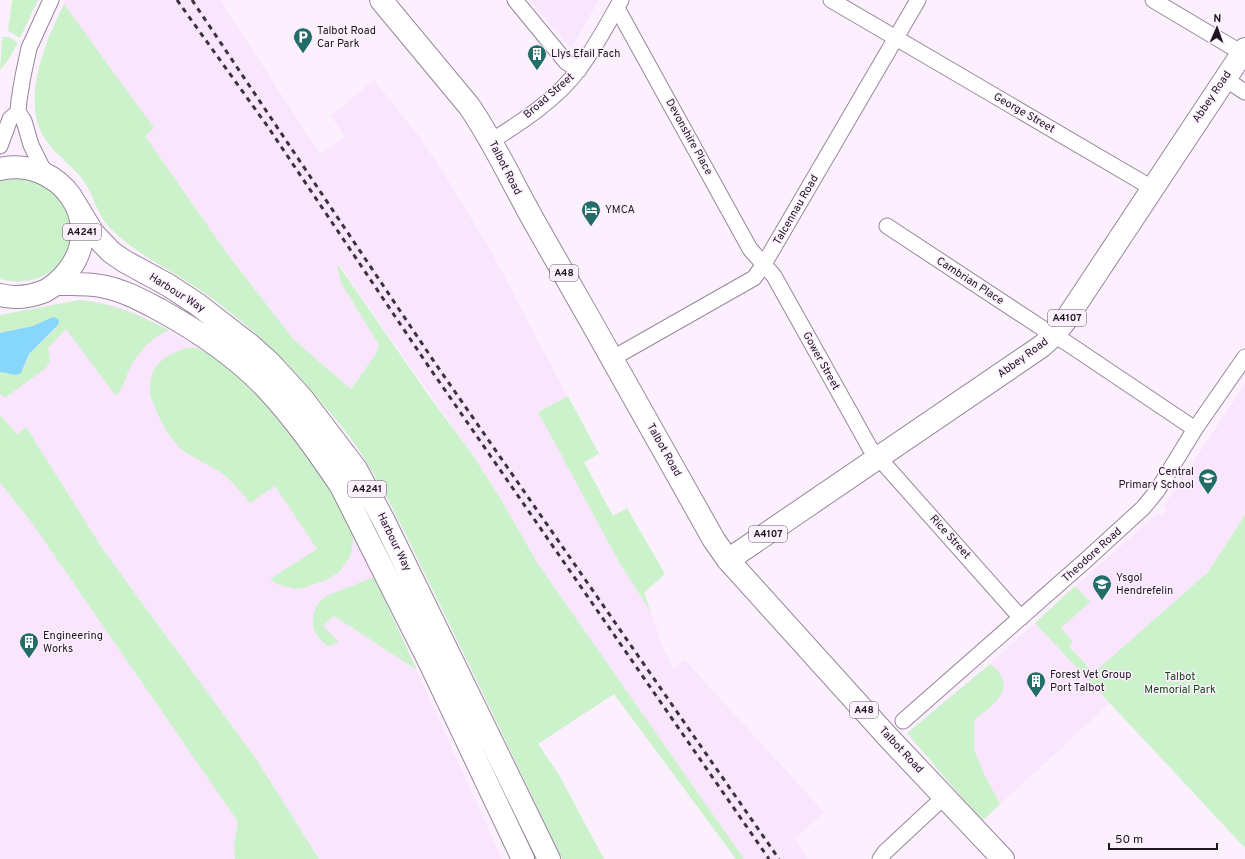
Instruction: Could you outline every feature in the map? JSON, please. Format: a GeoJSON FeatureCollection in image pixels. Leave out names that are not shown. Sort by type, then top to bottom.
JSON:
{"type":"FeatureCollection","features":[{"type":"Feature","properties":{"kind":"main road","name":"Talbot Road"},"geometry":{"type":"LineString","coordinates":[[381,0],[469,106],[491,141],[519,196],[714,540],[728,560],[944,797],[1003,859]]}},
{"type":"Feature","properties":{"kind":"main road","name":"Abbey Road"},"geometry":{"type":"LineString","coordinates":[[728,560],[1042,346],[1054,335],[1244,51]]}},
{"type":"Feature","properties":{"kind":"main road","name":"A4241"},"geometry":{"type":"LineString","coordinates":[[0,169],[20,167],[30,168],[49,175],[62,185],[70,194],[76,205],[81,223],[81,241],[77,257],[62,279],[40,293],[28,296],[4,298]]}},
{"type":"Feature","properties":{"kind":"main road","name":"Harbour Way"},"geometry":{"type":"LineString","coordinates":[[76,205],[93,233],[111,252],[196,304],[250,345],[270,363],[302,398],[356,469],[391,535],[549,859]]}},
{"type":"Feature","properties":{"kind":"main road","name":"Harbour Way"},"geometry":{"type":"LineString","coordinates":[[56,284],[86,284],[118,290],[134,296],[180,320],[243,367],[266,388],[288,413],[323,459],[341,486],[430,663],[523,859]]}},
{"type":"Feature","properties":{"kind":"street"},"geometry":{"type":"LineString","coordinates":[[49,175],[42,167],[32,145],[24,121],[18,112],[23,76],[30,48],[51,0]]}},
{"type":"Feature","properties":{"kind":"street"},"geometry":{"type":"LineString","coordinates":[[515,0],[566,62],[579,70]]}},
{"type":"Feature","properties":{"kind":"street","name":"George Street"},"geometry":{"type":"LineString","coordinates":[[831,0],[1152,188]]}},
{"type":"Feature","properties":{"kind":"street","name":"Talcennau Road"},"geometry":{"type":"LineString","coordinates":[[612,358],[754,278],[764,264],[918,0]]}},
{"type":"Feature","properties":{"kind":"street"},"geometry":{"type":"LineString","coordinates":[[1153,0],[1244,51]]}},
{"type":"Feature","properties":{"kind":"street","name":"Broad Street"},"geometry":{"type":"LineString","coordinates":[[491,141],[539,108],[565,85],[579,70],[619,4]]}},
{"type":"Feature","properties":{"kind":"street","name":"Devonshire Place"},"geometry":{"type":"LineString","coordinates":[[619,4],[750,249],[764,264]]}},
{"type":"Feature","properties":{"kind":"street"},"geometry":{"type":"LineString","coordinates":[[1225,79],[1245,92]]}},
{"type":"Feature","properties":{"kind":"street"},"geometry":{"type":"LineString","coordinates":[[0,146],[10,119],[18,112]]}},
{"type":"Feature","properties":{"kind":"street","name":"Cambrian Place"},"geometry":{"type":"LineString","coordinates":[[887,226],[1067,342],[1195,429]]}},
{"type":"Feature","properties":{"kind":"street","name":"Gower Street"},"geometry":{"type":"LineString","coordinates":[[764,264],[780,286],[870,448],[878,458]]}},
{"type":"Feature","properties":{"kind":"street","name":"Theodore Road"},"geometry":{"type":"LineString","coordinates":[[903,721],[1021,618],[1143,508],[1157,490],[1195,429],[1245,357]]}},
{"type":"Feature","properties":{"kind":"street","name":"Rice Street"},"geometry":{"type":"LineString","coordinates":[[878,458],[903,484],[1021,618]]}},
{"type":"Feature","properties":{"kind":"street"},"geometry":{"type":"LineString","coordinates":[[880,859],[885,852],[944,797]]}},
{"type":"Feature","properties":{"kind":"shaded area"},"geometry":{"type":"Polygon","coordinates":[[[65,0],[220,0],[320,154],[345,137],[331,116],[374,80],[418,135],[443,172],[491,251],[567,396],[538,412],[619,562],[651,612],[661,642],[673,669],[685,660],[824,812],[795,839],[808,859],[744,859],[538,564],[496,491],[470,451],[338,263],[338,271],[349,297],[377,341],[379,349],[351,389],[293,339],[226,252],[145,136],[153,128],[64,4],[65,0]]]}},
{"type":"Feature","properties":{"kind":"shaded area"},"geometry":{"type":"Polygon","coordinates":[[[530,0],[599,0],[571,48],[530,0]]]}},
{"type":"Feature","properties":{"kind":"shaded area"},"geometry":{"type":"Polygon","coordinates":[[[79,300],[119,307],[138,314],[213,355],[353,530],[502,859],[319,859],[257,760],[104,551],[26,427],[17,434],[0,415],[0,315],[79,300]]]}},
{"type":"Feature","properties":{"kind":"shaded area","name":"Central Primary School"},"geometry":{"type":"Polygon","coordinates":[[[1245,384],[1245,515],[1208,572],[1097,670],[1092,670],[1042,616],[1158,513],[1162,516],[1167,510],[1163,507],[1245,384]]]}},
{"type":"Feature","properties":{"kind":"shaded area"},"geometry":{"type":"Polygon","coordinates":[[[0,483],[32,523],[238,822],[234,844],[235,859],[0,859],[0,483]]]}},
{"type":"Feature","properties":{"kind":"shaded area"},"geometry":{"type":"Polygon","coordinates":[[[1035,623],[1110,703],[983,820],[907,733],[990,664],[1035,623]]]}},
{"type":"Feature","properties":{"kind":"green space"},"geometry":{"type":"Polygon","coordinates":[[[12,0],[38,0],[20,38],[8,31],[12,0]]]}},
{"type":"Feature","properties":{"kind":"green space"},"geometry":{"type":"Polygon","coordinates":[[[64,4],[154,128],[145,136],[226,252],[293,339],[351,389],[376,354],[379,345],[341,283],[337,263],[429,396],[470,451],[496,491],[538,564],[744,859],[736,859],[614,694],[538,744],[558,773],[604,859],[562,859],[404,532],[377,480],[356,445],[303,381],[247,326],[216,301],[133,248],[113,231],[103,219],[81,177],[48,144],[40,130],[36,115],[36,82],[45,49],[64,4]]]}},
{"type":"Feature","properties":{"kind":"green space"},"geometry":{"type":"Polygon","coordinates":[[[2,37],[9,37],[18,43],[7,62],[0,70],[2,37]]]}},
{"type":"Feature","properties":{"kind":"green space"},"geometry":{"type":"Polygon","coordinates":[[[34,177],[57,192],[63,200],[72,222],[71,237],[68,249],[63,260],[55,268],[35,279],[12,281],[0,279],[0,179],[34,177]]]}},
{"type":"Feature","properties":{"kind":"green space"},"geometry":{"type":"Polygon","coordinates":[[[79,300],[104,304],[126,310],[169,330],[157,336],[142,349],[129,369],[121,390],[115,395],[66,329],[48,348],[50,359],[47,367],[5,398],[0,394],[0,372],[16,375],[24,368],[29,354],[55,329],[53,317],[33,326],[0,333],[0,315],[79,300]]]}},
{"type":"Feature","properties":{"kind":"green space"},"geometry":{"type":"Polygon","coordinates":[[[187,348],[196,348],[213,355],[250,385],[320,467],[353,530],[353,542],[350,557],[339,572],[327,580],[303,588],[295,589],[279,585],[270,579],[317,549],[275,486],[250,503],[234,484],[222,473],[183,451],[164,427],[151,395],[150,381],[152,374],[160,362],[166,357],[187,348]]]}},
{"type":"Feature","properties":{"kind":"green space"},"geometry":{"type":"Polygon","coordinates":[[[568,396],[599,454],[584,462],[613,516],[627,508],[665,574],[644,593],[651,612],[619,562],[538,412],[568,396]]]}},
{"type":"Feature","properties":{"kind":"green space"},"geometry":{"type":"Polygon","coordinates":[[[0,415],[17,434],[26,427],[104,551],[257,760],[319,859],[235,859],[234,844],[238,822],[32,523],[0,483],[0,415]]]}},
{"type":"Feature","properties":{"kind":"green space","name":"Talbot Memorial Park"},"geometry":{"type":"Polygon","coordinates":[[[1245,515],[1245,848],[1035,623],[1075,586],[1090,602],[1061,628],[1073,642],[1069,646],[1091,670],[1097,670],[1208,572],[1245,515]]]}},
{"type":"Feature","properties":{"kind":"green space"},"geometry":{"type":"Polygon","coordinates":[[[374,577],[417,670],[334,616],[323,626],[338,641],[329,646],[322,642],[317,636],[313,622],[316,608],[320,601],[326,596],[374,577]]]}},
{"type":"Feature","properties":{"kind":"green space"},"geometry":{"type":"Polygon","coordinates":[[[990,664],[1001,675],[1003,689],[991,707],[974,720],[974,749],[985,776],[1000,804],[983,820],[907,733],[990,664]]]}},
{"type":"Feature","properties":{"kind":"water"},"geometry":{"type":"Polygon","coordinates":[[[53,317],[58,319],[58,325],[29,354],[21,373],[16,375],[0,372],[0,333],[33,326],[53,317]]]}},
{"type":"Feature","properties":{"kind":"railway"},"geometry":{"type":"LineString","coordinates":[[177,0],[268,127],[429,367],[769,859]]}},
{"type":"Feature","properties":{"kind":"railway"},"geometry":{"type":"LineString","coordinates":[[192,0],[435,363],[779,859]]}},
{"type":"Feature","properties":{"kind":"place","name":"Talbot Road Car Park"},"geometry":{"type":"Point","coordinates":[303,54]}},
{"type":"Feature","properties":{"kind":"place","name":"Llys Efail Fach"},"geometry":{"type":"Point","coordinates":[537,71]}},
{"type":"Feature","properties":{"kind":"place","name":"YMCA"},"geometry":{"type":"Point","coordinates":[591,227]}},
{"type":"Feature","properties":{"kind":"place","name":"Central Primary School"},"geometry":{"type":"Point","coordinates":[1208,495]}},
{"type":"Feature","properties":{"kind":"place","name":"Ysgol Hendrefelin"},"geometry":{"type":"Point","coordinates":[1102,601]}},
{"type":"Feature","properties":{"kind":"place","name":"Engineering Works"},"geometry":{"type":"Point","coordinates":[29,659]}},
{"type":"Feature","properties":{"kind":"place","name":"Forest Vet Group Port Talbot"},"geometry":{"type":"Point","coordinates":[1036,698]}}]}
